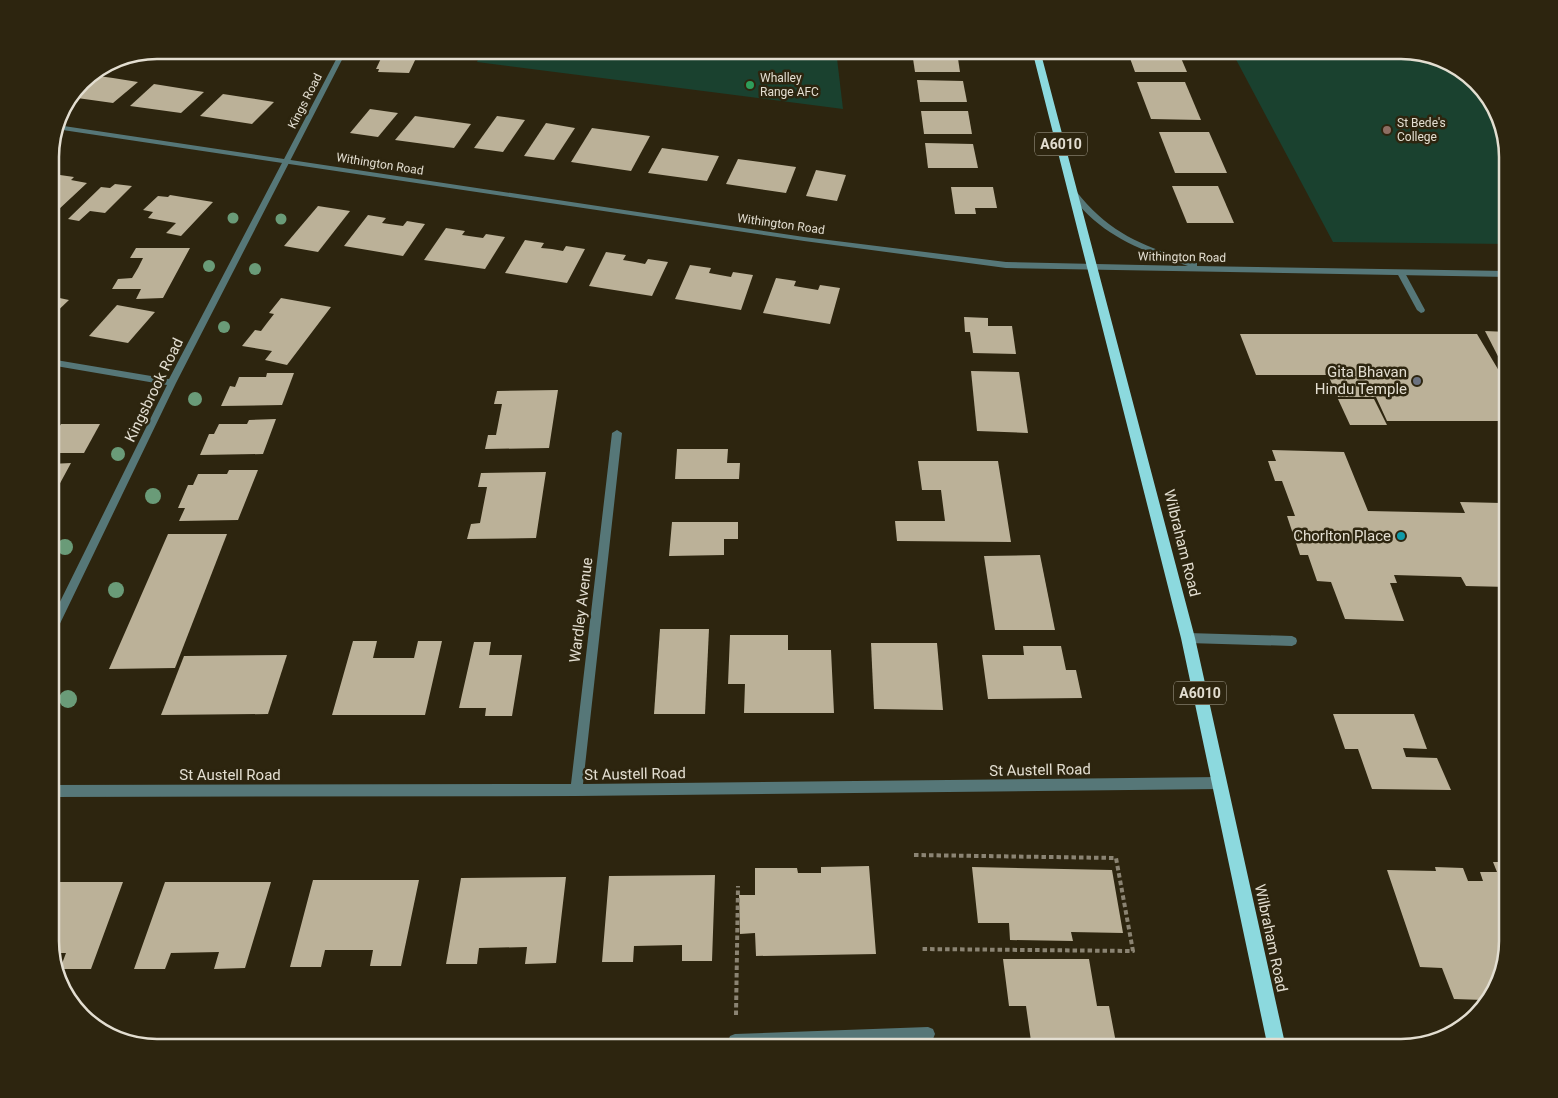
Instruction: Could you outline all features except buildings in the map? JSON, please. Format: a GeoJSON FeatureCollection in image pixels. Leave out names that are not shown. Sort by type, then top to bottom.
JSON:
{"type":"FeatureCollection","features":[{"type":"Feature","properties":{"kind":"highway","name":"Wilbraham Road"},"geometry":{"type":"LineString","coordinates":[[1038,59],[1188,638],[1275,1039]]}},
{"type":"Feature","properties":{"kind":"street","name":"Kings Road"},"geometry":{"type":"LineString","coordinates":[[286,162],[339,59]]}},
{"type":"Feature","properties":{"kind":"street","name":"Withington Road"},"geometry":{"type":"LineString","coordinates":[[63,128],[804,239],[1006,265],[1499,274]]}},
{"type":"Feature","properties":{"kind":"street","name":"Kingsbrook Road"},"geometry":{"type":"LineString","coordinates":[[59,615],[172,383],[286,162]]}},
{"type":"Feature","properties":{"kind":"street"},"geometry":{"type":"LineString","coordinates":[[1074,193],[1088,211],[1117,235],[1130,243],[1203,268]]}},
{"type":"Feature","properties":{"kind":"street"},"geometry":{"type":"LineString","coordinates":[[1401,273],[1421,310]]}},
{"type":"Feature","properties":{"kind":"street"},"geometry":{"type":"LineString","coordinates":[[59,364],[172,383]]}},
{"type":"Feature","properties":{"kind":"street","name":"Wardley Avenue"},"geometry":{"type":"LineString","coordinates":[[576,790],[617,433]]}},
{"type":"Feature","properties":{"kind":"street"},"geometry":{"type":"LineString","coordinates":[[1188,638],[1292,641]]}},
{"type":"Feature","properties":{"kind":"street","name":"St Austell Road"},"geometry":{"type":"LineString","coordinates":[[59,791],[576,790],[1220,783]]}},
{"type":"Feature","properties":{"kind":"street"},"geometry":{"type":"LineString","coordinates":[[808,1039],[928,1034]]}},
{"type":"Feature","properties":{"kind":"path"},"geometry":{"type":"LineString","coordinates":[[914,855],[1116,858],[1132,951],[921,949]]}},
{"type":"Feature","properties":{"kind":"path"},"geometry":{"type":"LineString","coordinates":[[736,1039],[738,886]]}},
{"type":"Feature","properties":{"kind":"green space","name":"Whalley Range AFC"},"geometry":{"type":"Polygon","coordinates":[[[478,59],[837,59],[843,109],[477,62],[478,59]]]}},
{"type":"Feature","properties":{"kind":"green space","name":"St Bede's College"},"geometry":{"type":"Polygon","coordinates":[[[1236,59],[1401,59],[1427,62],[1456,75],[1483,102],[1496,131],[1499,157],[1499,244],[1333,242],[1236,59]]]}},
{"type":"Feature","properties":{"kind":"place","name":"Whalley Range AFC"},"geometry":{"type":"Point","coordinates":[750,85]}},
{"type":"Feature","properties":{"kind":"place","name":"St Bede's College"},"geometry":{"type":"Point","coordinates":[1387,130]}},
{"type":"Feature","properties":{"kind":"place","name":"Gita Bhavan Hindu Temple"},"geometry":{"type":"Point","coordinates":[1417,381]}},
{"type":"Feature","properties":{"kind":"place","name":"Chorlton Place"},"geometry":{"type":"Point","coordinates":[1401,536]}}]}
